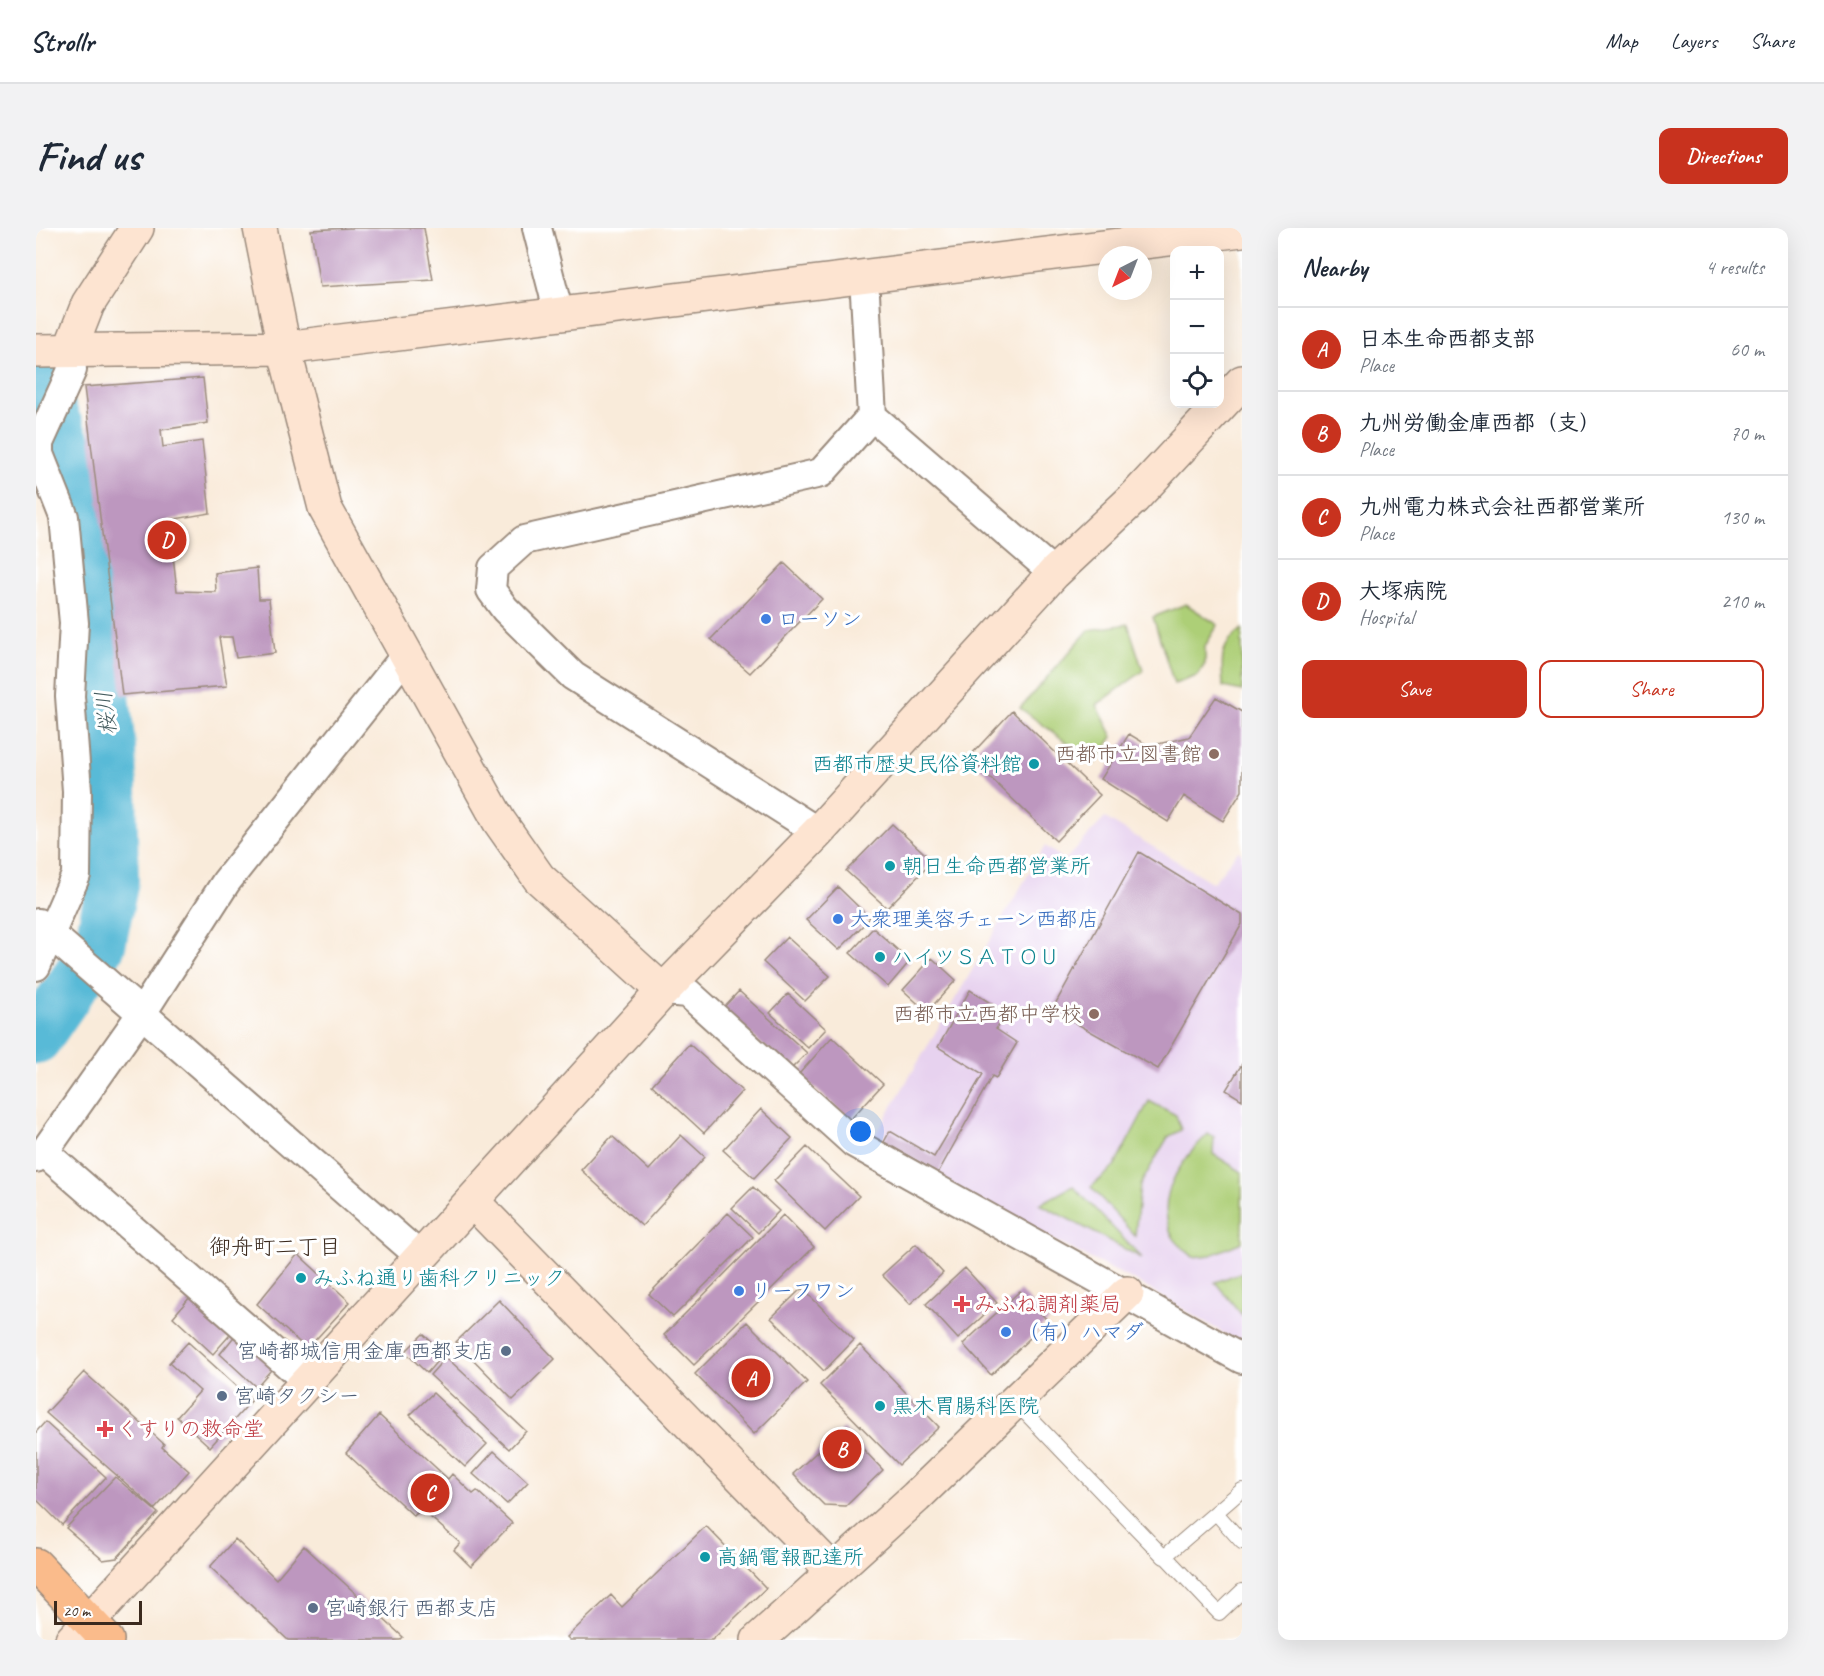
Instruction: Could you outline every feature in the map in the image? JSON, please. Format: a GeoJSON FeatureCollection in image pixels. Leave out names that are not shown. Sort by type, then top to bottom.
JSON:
{"type":"FeatureCollection","features":[{"type":"Feature","properties":{"kind":"main road"},"geometry":{"type":"LineString","coordinates":[[36,1565],[89,1634]]}},
{"type":"Feature","properties":{"kind":"street"},"geometry":{"type":"LineString","coordinates":[[36,966],[76,876],[77,791],[70,696],[74,623],[64,517],[38,453],[50,356],[88,304],[137,228]]}},
{"type":"Feature","properties":{"kind":"street"},"geometry":{"type":"LineString","coordinates":[[260,228],[284,348],[325,508],[499,821],[539,878],[663,991],[688,993],[854,1143],[1242,1359]]}},
{"type":"Feature","properties":{"kind":"street"},"geometry":{"type":"LineString","coordinates":[[537,228],[559,314]]}},
{"type":"Feature","properties":{"kind":"street"},"geometry":{"type":"LineString","coordinates":[[50,356],[284,348],[1242,230]]}},
{"type":"Feature","properties":{"kind":"street"},"geometry":{"type":"LineString","coordinates":[[818,832],[573,676],[505,609],[491,590],[493,568],[524,540],[821,473],[872,416],[864,277]]}},
{"type":"Feature","properties":{"kind":"street"},"geometry":{"type":"LineString","coordinates":[[89,1634],[308,1382],[663,991],[818,832],[1054,573],[1134,498],[1242,382]]}},
{"type":"Feature","properties":{"kind":"street"},"geometry":{"type":"LineString","coordinates":[[872,416],[1054,573]]}},
{"type":"Feature","properties":{"kind":"street"},"geometry":{"type":"LineString","coordinates":[[308,1382],[40,1155],[137,1009],[226,882],[406,655]]}},
{"type":"Feature","properties":{"kind":"street"},"geometry":{"type":"LineString","coordinates":[[49,933],[422,1258]]}},
{"type":"Feature","properties":{"kind":"street"},"geometry":{"type":"LineString","coordinates":[[473,1202],[832,1570]]}},
{"type":"Feature","properties":{"kind":"street"},"geometry":{"type":"LineString","coordinates":[[758,1640],[832,1570],[916,1497],[1127,1293]]}},
{"type":"Feature","properties":{"kind":"lane"},"geometry":{"type":"LineString","coordinates":[[1014,1402],[1219,1613],[1242,1591]]}},
{"type":"Feature","properties":{"kind":"lane"},"geometry":{"type":"LineString","coordinates":[[1165,1556],[1242,1490]]}},
{"type":"Feature","properties":{"kind":"lane"},"geometry":{"type":"LineString","coordinates":[[1216,1513],[1242,1542]]}},
{"type":"Feature","properties":{"kind":"shaded area","name":"西都市立西都中学校"},"geometry":{"type":"Polygon","coordinates":[[[1105,818],[1213,883],[1238,851],[1242,854],[1242,1344],[1139,1283],[911,1169],[870,1144],[1045,846],[1065,860],[1105,818]]]}},
{"type":"Feature","properties":{"kind":"green space"},"geometry":{"type":"Polygon","coordinates":[[[1186,604],[1218,625],[1205,646],[1205,664],[1197,676],[1174,684],[1153,617],[1186,604]]]}},
{"type":"Feature","properties":{"kind":"green space"},"geometry":{"type":"Polygon","coordinates":[[[1128,624],[1143,671],[1097,705],[1113,737],[1095,763],[1020,708],[1089,630],[1128,624]]]}},
{"type":"Feature","properties":{"kind":"green space"},"geometry":{"type":"Polygon","coordinates":[[[1242,629],[1242,691],[1223,687],[1222,669],[1225,648],[1242,629]]]}},
{"type":"Feature","properties":{"kind":"green space"},"geometry":{"type":"Polygon","coordinates":[[[1149,1101],[1176,1115],[1181,1130],[1168,1137],[1140,1185],[1135,1236],[1091,1187],[1114,1167],[1149,1101]]]}},
{"type":"Feature","properties":{"kind":"green space"},"geometry":{"type":"Polygon","coordinates":[[[1208,1134],[1214,1137],[1213,1154],[1242,1172],[1242,1242],[1211,1255],[1193,1257],[1173,1237],[1166,1208],[1168,1194],[1180,1168],[1208,1134]]]}},
{"type":"Feature","properties":{"kind":"green space"},"geometry":{"type":"Polygon","coordinates":[[[1073,1186],[1142,1258],[1040,1204],[1073,1186]]]}},
{"type":"Feature","properties":{"kind":"green space"},"geometry":{"type":"Polygon","coordinates":[[[1242,1272],[1242,1315],[1215,1282],[1242,1272]]]}},
{"type":"Feature","properties":{"kind":"building"},"geometry":{"type":"Polygon","coordinates":[[[424,228],[433,280],[320,287],[311,230],[424,228]]]}},
{"type":"Feature","properties":{"kind":"building"},"geometry":{"type":"Polygon","coordinates":[[[203,378],[208,423],[161,430],[163,447],[202,441],[210,513],[169,520],[177,591],[216,592],[215,573],[257,568],[259,599],[269,599],[275,653],[236,658],[232,637],[219,637],[227,686],[122,695],[84,387],[203,378]]]}},
{"type":"Feature","properties":{"kind":"building","name":"ローソン"},"geometry":{"type":"Polygon","coordinates":[[[784,563],[822,599],[750,673],[711,639],[784,563]]]}},
{"type":"Feature","properties":{"kind":"building"},"geometry":{"type":"Polygon","coordinates":[[[1216,697],[1242,712],[1242,791],[1223,821],[1184,796],[1168,822],[1101,779],[1129,734],[1149,746],[1189,737],[1216,697]]]}},
{"type":"Feature","properties":{"kind":"building"},"geometry":{"type":"Polygon","coordinates":[[[1012,711],[1100,795],[1056,841],[969,757],[1012,711]]]}},
{"type":"Feature","properties":{"kind":"building","name":"朝日生命西都営業所"},"geometry":{"type":"Polygon","coordinates":[[[892,824],[933,861],[887,908],[846,871],[892,824]]]}},
{"type":"Feature","properties":{"kind":"building"},"geometry":{"type":"Polygon","coordinates":[[[1139,852],[1242,915],[1242,924],[1158,1069],[1052,1010],[1139,852]]]}},
{"type":"Feature","properties":{"kind":"building","name":"大衆理美容チェーン西都店"},"geometry":{"type":"Polygon","coordinates":[[[838,887],[870,918],[839,950],[806,920],[838,887]]]}},
{"type":"Feature","properties":{"kind":"building","name":"ハイツＳＡＴＯＵ"},"geometry":{"type":"Polygon","coordinates":[[[873,928],[910,961],[888,987],[850,953],[873,928]]]}},
{"type":"Feature","properties":{"kind":"building"},"geometry":{"type":"Polygon","coordinates":[[[787,937],[830,976],[805,1001],[763,962],[787,937]]]}},
{"type":"Feature","properties":{"kind":"building"},"geometry":{"type":"Polygon","coordinates":[[[932,958],[956,980],[927,1012],[903,990],[932,958]]]}},
{"type":"Feature","properties":{"kind":"building"},"geometry":{"type":"Polygon","coordinates":[[[970,990],[1006,1013],[996,1029],[1017,1043],[996,1078],[992,1076],[938,1173],[884,1142],[890,1131],[934,1157],[983,1074],[938,1047],[970,990]]]}},
{"type":"Feature","properties":{"kind":"building"},"geometry":{"type":"Polygon","coordinates":[[[739,991],[807,1053],[790,1070],[722,1009],[739,991]]]}},
{"type":"Feature","properties":{"kind":"building"},"geometry":{"type":"Polygon","coordinates":[[[788,994],[826,1029],[808,1048],[770,1013],[788,994]]]}},
{"type":"Feature","properties":{"kind":"building"},"geometry":{"type":"Polygon","coordinates":[[[832,1037],[883,1084],[850,1120],[799,1074],[832,1037]]]}},
{"type":"Feature","properties":{"kind":"building"},"geometry":{"type":"Polygon","coordinates":[[[689,1044],[742,1091],[704,1133],[652,1085],[689,1044]]]}},
{"type":"Feature","properties":{"kind":"building"},"geometry":{"type":"Polygon","coordinates":[[[1242,1064],[1242,1100],[1226,1090],[1242,1064]]]}},
{"type":"Feature","properties":{"kind":"building"},"geometry":{"type":"Polygon","coordinates":[[[761,1109],[792,1138],[754,1178],[723,1150],[761,1109]]]}},
{"type":"Feature","properties":{"kind":"building"},"geometry":{"type":"Polygon","coordinates":[[[681,1135],[705,1157],[642,1226],[581,1170],[612,1136],[649,1170],[681,1135]]]}},
{"type":"Feature","properties":{"kind":"building"},"geometry":{"type":"Polygon","coordinates":[[[807,1147],[859,1196],[825,1231],[774,1181],[807,1147]]]}},
{"type":"Feature","properties":{"kind":"building"},"geometry":{"type":"Polygon","coordinates":[[[753,1187],[779,1211],[758,1233],[732,1208],[753,1187]]]}},
{"type":"Feature","properties":{"kind":"building"},"geometry":{"type":"Polygon","coordinates":[[[728,1213],[753,1237],[673,1317],[649,1294],[728,1213]]]}},
{"type":"Feature","properties":{"kind":"building","name":"リーフワン"},"geometry":{"type":"Polygon","coordinates":[[[783,1215],[814,1247],[694,1365],[664,1335],[783,1215]]]}},
{"type":"Feature","properties":{"kind":"building"},"geometry":{"type":"Polygon","coordinates":[[[916,1244],[943,1273],[910,1304],[882,1275],[916,1244]]]}},
{"type":"Feature","properties":{"kind":"building","name":"みふね通り歯科クリニック"},"geometry":{"type":"Polygon","coordinates":[[[298,1254],[350,1302],[307,1349],[257,1304],[298,1254]]]}},
{"type":"Feature","properties":{"kind":"building","name":"みふね調剤薬局"},"geometry":{"type":"Polygon","coordinates":[[[965,1268],[997,1303],[958,1339],[926,1304],[965,1268]]]}},
{"type":"Feature","properties":{"kind":"building"},"geometry":{"type":"Polygon","coordinates":[[[802,1288],[854,1340],[824,1371],[771,1318],[802,1288]]]}},
{"type":"Feature","properties":{"kind":"building"},"geometry":{"type":"Polygon","coordinates":[[[196,1290],[237,1327],[213,1354],[173,1317],[196,1290]]]}},
{"type":"Feature","properties":{"kind":"building","name":"（有）ハマダ"},"geometry":{"type":"Polygon","coordinates":[[[1020,1291],[1048,1321],[991,1375],[963,1344],[1020,1291]]]}},
{"type":"Feature","properties":{"kind":"building","name":"宮崎都城信用金庫 西都支店"},"geometry":{"type":"Polygon","coordinates":[[[499,1300],[555,1359],[513,1400],[456,1342],[499,1300]]]}},
{"type":"Feature","properties":{"kind":"building"},"geometry":{"type":"Polygon","coordinates":[[[747,1322],[807,1382],[754,1434],[695,1374],[747,1322]]]}},
{"type":"Feature","properties":{"kind":"building"},"geometry":{"type":"Polygon","coordinates":[[[241,1328],[278,1362],[256,1387],[220,1354],[241,1328]]]}},
{"type":"Feature","properties":{"kind":"building"},"geometry":{"type":"Polygon","coordinates":[[[423,1334],[444,1353],[427,1373],[405,1352],[423,1334]]]}},
{"type":"Feature","properties":{"kind":"building","name":"宮崎タクシー"},"geometry":{"type":"Polygon","coordinates":[[[188,1342],[252,1400],[210,1447],[177,1417],[200,1391],[169,1363],[188,1342]]]}},
{"type":"Feature","properties":{"kind":"building","name":"黒木胃腸科医院"},"geometry":{"type":"Polygon","coordinates":[[[860,1345],[939,1427],[899,1465],[820,1385],[860,1345]]]}},
{"type":"Feature","properties":{"kind":"building"},"geometry":{"type":"Polygon","coordinates":[[[446,1357],[526,1431],[509,1449],[430,1375],[446,1357]]]}},
{"type":"Feature","properties":{"kind":"building","name":"くすりの救命堂"},"geometry":{"type":"Polygon","coordinates":[[[84,1372],[164,1444],[162,1447],[189,1471],[155,1509],[46,1413],[84,1372]]]}},
{"type":"Feature","properties":{"kind":"building"},"geometry":{"type":"Polygon","coordinates":[[[433,1393],[487,1444],[465,1467],[410,1415],[433,1393]]]}},
{"type":"Feature","properties":{"kind":"building"},"geometry":{"type":"Polygon","coordinates":[[[379,1415],[448,1479],[452,1474],[473,1494],[477,1491],[512,1523],[471,1567],[454,1550],[460,1543],[421,1509],[414,1516],[346,1453],[379,1415]]]}},
{"type":"Feature","properties":{"kind":"building"},"geometry":{"type":"Polygon","coordinates":[[[45,1422],[106,1477],[62,1525],[36,1499],[36,1432],[45,1422]]]}},
{"type":"Feature","properties":{"kind":"building"},"geometry":{"type":"Polygon","coordinates":[[[843,1428],[883,1470],[846,1506],[824,1505],[793,1474],[843,1428]]]}},
{"type":"Feature","properties":{"kind":"building"},"geometry":{"type":"Polygon","coordinates":[[[494,1451],[528,1482],[507,1504],[473,1474],[494,1451]]]}},
{"type":"Feature","properties":{"kind":"building"},"geometry":{"type":"Polygon","coordinates":[[[115,1477],[158,1513],[117,1558],[103,1560],[66,1528],[115,1477]]]}},
{"type":"Feature","properties":{"kind":"building","name":"高鍋電報配達所"},"geometry":{"type":"Polygon","coordinates":[[[706,1526],[766,1588],[712,1640],[570,1640],[567,1637],[611,1595],[622,1607],[706,1526]]]}},
{"type":"Feature","properties":{"kind":"building","name":"宮崎銀行 西都支店"},"geometry":{"type":"Polygon","coordinates":[[[235,1539],[276,1579],[304,1546],[403,1637],[400,1640],[288,1640],[210,1567],[235,1539]]]}},
{"type":"Feature","properties":{"kind":"waterway","name":"桜川"},"geometry":{"type":"LineString","coordinates":[[36,377],[78,475],[110,748],[113,880],[100,945],[36,1038]]}},
{"type":"Feature","properties":{"kind":"place","name":"大塚病院"},"geometry":{"type":"Point","coordinates":[167,540]}},
{"type":"Feature","properties":{"kind":"place","name":"ローソン"},"geometry":{"type":"Point","coordinates":[766,619]}},
{"type":"Feature","properties":{"kind":"place","name":"西都市立図書館"},"geometry":{"type":"Point","coordinates":[1214,754]}},
{"type":"Feature","properties":{"kind":"place","name":"西都市歴史民俗資料館"},"geometry":{"type":"Point","coordinates":[1034,764]}},
{"type":"Feature","properties":{"kind":"place","name":"朝日生命西都営業所"},"geometry":{"type":"Point","coordinates":[890,866]}},
{"type":"Feature","properties":{"kind":"place","name":"大衆理美容チェーン西都店"},"geometry":{"type":"Point","coordinates":[838,919]}},
{"type":"Feature","properties":{"kind":"place","name":"ハイツＳＡＴＯＵ"},"geometry":{"type":"Point","coordinates":[880,957]}},
{"type":"Feature","properties":{"kind":"place","name":"西都市立西都中学校"},"geometry":{"type":"Point","coordinates":[1094,1014]}},
{"type":"Feature","properties":{"kind":"place","name":"みふね通り歯科クリニック"},"geometry":{"type":"Point","coordinates":[301,1278]}},
{"type":"Feature","properties":{"kind":"place","name":"リーフワン"},"geometry":{"type":"Point","coordinates":[739,1291]}},
{"type":"Feature","properties":{"kind":"place","name":"みふね調剤薬局"},"geometry":{"type":"Point","coordinates":[962,1304]}},
{"type":"Feature","properties":{"kind":"place","name":"（有）ハマダ"},"geometry":{"type":"Point","coordinates":[1006,1332]}},
{"type":"Feature","properties":{"kind":"place","name":"宮崎都城信用金庫 西都支店"},"geometry":{"type":"Point","coordinates":[506,1351]}},
{"type":"Feature","properties":{"kind":"place","name":"日本生命西都支部"},"geometry":{"type":"Point","coordinates":[751,1378]}},
{"type":"Feature","properties":{"kind":"place","name":"宮崎タクシー"},"geometry":{"type":"Point","coordinates":[222,1396]}},
{"type":"Feature","properties":{"kind":"place","name":"黒木胃腸科医院"},"geometry":{"type":"Point","coordinates":[880,1406]}},
{"type":"Feature","properties":{"kind":"place","name":"くすりの救命堂"},"geometry":{"type":"Point","coordinates":[105,1429]}},
{"type":"Feature","properties":{"kind":"place","name":"九州労働金庫西都（支）"},"geometry":{"type":"Point","coordinates":[842,1449]}},
{"type":"Feature","properties":{"kind":"place","name":"九州電力株式会社西都営業所"},"geometry":{"type":"Point","coordinates":[430,1493]}},
{"type":"Feature","properties":{"kind":"place","name":"高鍋電報配達所"},"geometry":{"type":"Point","coordinates":[705,1557]}},
{"type":"Feature","properties":{"kind":"place","name":"宮崎銀行 西都支店"},"geometry":{"type":"Point","coordinates":[313,1608]}},
{"type":"Feature","properties":{"kind":"district","name":"御舟町二丁目"},"geometry":{"type":"Point","coordinates":[275,1247]}}]}
